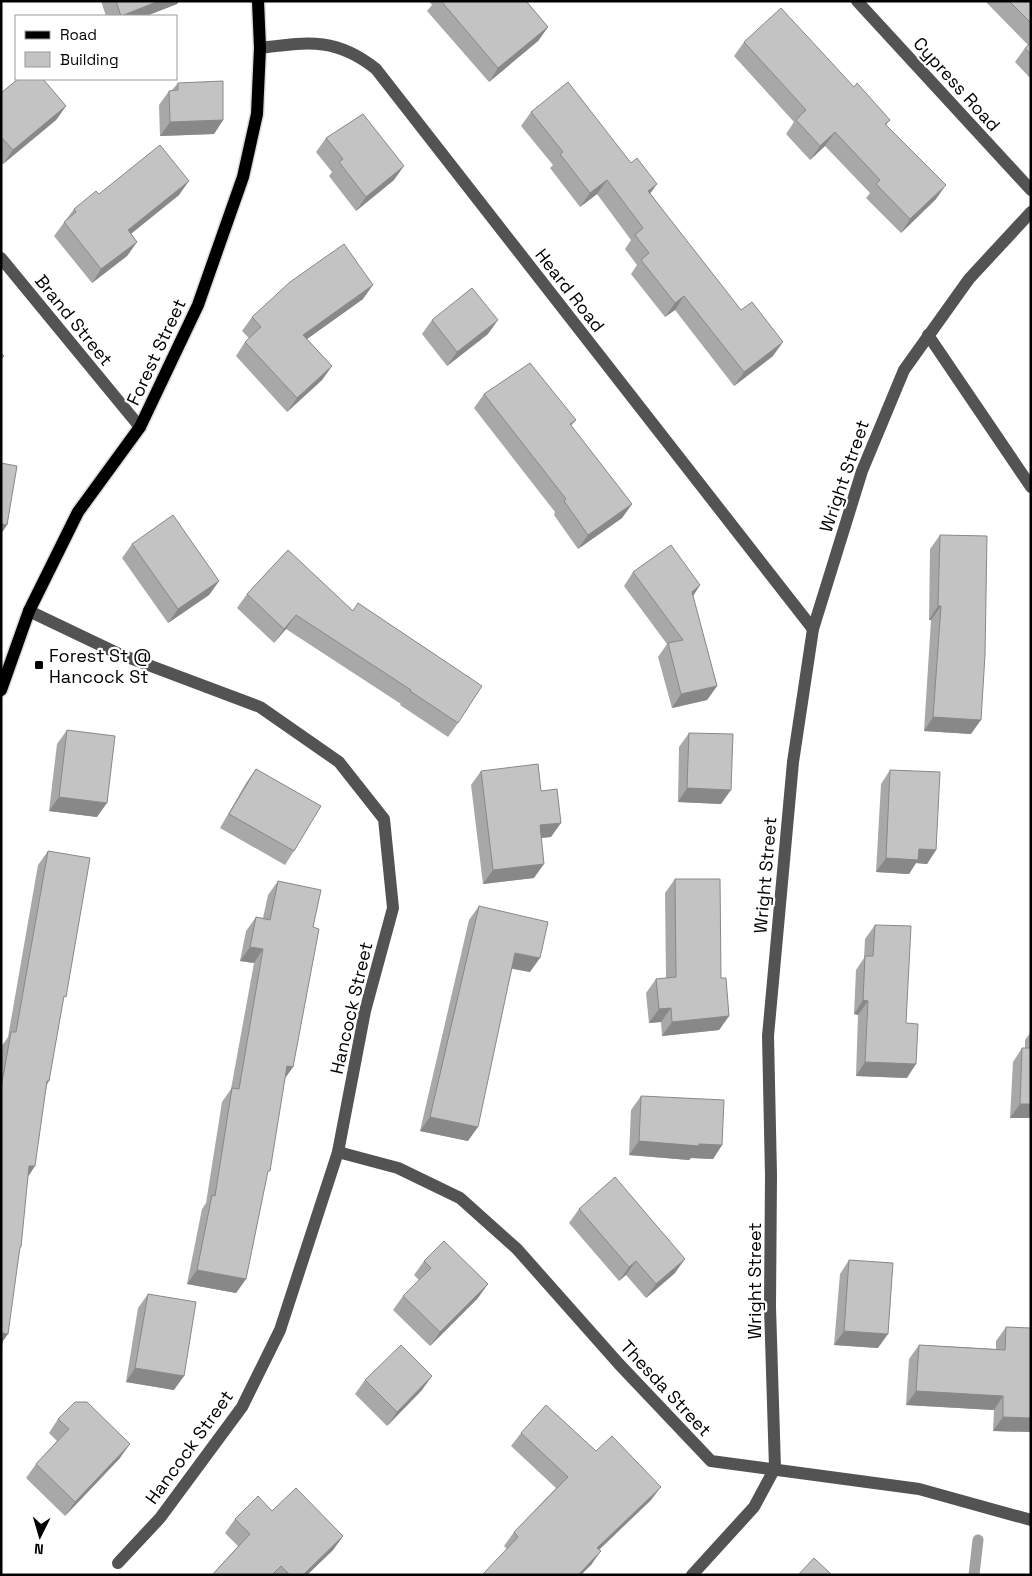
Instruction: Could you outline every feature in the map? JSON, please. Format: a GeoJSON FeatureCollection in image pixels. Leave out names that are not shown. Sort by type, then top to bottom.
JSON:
{"type":"FeatureCollection","features":[{"type":"Feature","properties":{"kind":"main road","name":"Forest Street"},"geometry":{"type":"LineString","coordinates":[[1,690],[29,610],[78,512],[140,427],[198,305],[243,177],[257,114],[260,48],[258,1]]}},
{"type":"Feature","properties":{"kind":"street","name":"Cypress Road"},"geometry":{"type":"LineString","coordinates":[[858,1],[1031,190]]}},
{"type":"Feature","properties":{"kind":"street","name":"Heard Road"},"geometry":{"type":"LineString","coordinates":[[260,48],[326,43],[358,55],[376,69],[813,629]]}},
{"type":"Feature","properties":{"kind":"street","name":"Wright Street"},"geometry":{"type":"LineString","coordinates":[[775,1468],[770,1306],[771,1175],[768,1036],[793,762],[813,629],[862,470],[904,370],[969,279],[1031,212]]}},
{"type":"Feature","properties":{"kind":"street","name":"Brand Street"},"geometry":{"type":"LineString","coordinates":[[1,258],[140,427]]}},
{"type":"Feature","properties":{"kind":"street"},"geometry":{"type":"LineString","coordinates":[[928,335],[1031,487]]}},
{"type":"Feature","properties":{"kind":"street","name":"Hancock Street"},"geometry":{"type":"LineString","coordinates":[[29,610],[119,654],[260,707],[339,762],[384,819],[393,908],[365,1011],[338,1152],[280,1330],[242,1407],[160,1518],[118,1563]]}},
{"type":"Feature","properties":{"kind":"street","name":"Thesda Street"},"geometry":{"type":"LineString","coordinates":[[338,1152],[398,1168],[460,1198],[517,1249],[619,1364],[711,1461],[775,1468],[919,1489],[1031,1520]]}},
{"type":"Feature","properties":{"kind":"street"},"geometry":{"type":"LineString","coordinates":[[692,1575],[754,1507],[775,1468]]}},
{"type":"Feature","properties":{"kind":"building"},"geometry":{"type":"Polygon","coordinates":[[[116,1],[159,1],[124,15],[121,15],[116,1]]]}},
{"type":"Feature","properties":{"kind":"building"},"geometry":{"type":"Polygon","coordinates":[[[441,1],[526,1],[548,27],[498,68],[441,1]]]}},
{"type":"Feature","properties":{"kind":"building"},"geometry":{"type":"Polygon","coordinates":[[[1009,1],[1031,1],[1031,23],[1009,1]]]}},
{"type":"Feature","properties":{"kind":"building"},"geometry":{"type":"Polygon","coordinates":[[[781,8],[854,87],[857,83],[890,120],[885,124],[946,185],[910,219],[876,184],[880,180],[835,132],[820,146],[796,120],[806,110],[744,42],[781,8]]]}},
{"type":"Feature","properties":{"kind":"building"},"geometry":{"type":"Polygon","coordinates":[[[1031,43],[1031,55],[1025,48],[1031,43]]]}},
{"type":"Feature","properties":{"kind":"building"},"geometry":{"type":"Polygon","coordinates":[[[17,80],[44,80],[66,106],[13,150],[1,137],[1,93],[17,80]]]}},
{"type":"Feature","properties":{"kind":"building"},"geometry":{"type":"Polygon","coordinates":[[[223,81],[223,120],[170,122],[169,91],[178,90],[178,83],[223,81]]]}},
{"type":"Feature","properties":{"kind":"building"},"geometry":{"type":"Polygon","coordinates":[[[568,82],[631,163],[637,158],[657,184],[648,191],[741,310],[752,302],[783,342],[744,372],[684,296],[675,303],[641,260],[649,253],[635,235],[643,228],[607,180],[590,193],[560,154],[563,152],[531,112],[568,82]]]}},
{"type":"Feature","properties":{"kind":"building"},"geometry":{"type":"Polygon","coordinates":[[[363,114],[404,166],[366,197],[339,162],[343,159],[326,138],[363,114]]]}},
{"type":"Feature","properties":{"kind":"building"},"geometry":{"type":"Polygon","coordinates":[[[160,145],[189,181],[128,230],[137,242],[101,269],[64,222],[76,212],[74,209],[96,191],[99,194],[160,145]]]}},
{"type":"Feature","properties":{"kind":"building"},"geometry":{"type":"Polygon","coordinates":[[[344,244],[373,285],[303,335],[332,366],[297,398],[245,342],[261,327],[252,317],[290,282],[344,244]]]}},
{"type":"Feature","properties":{"kind":"building"},"geometry":{"type":"Polygon","coordinates":[[[472,288],[498,320],[457,352],[432,320],[472,288]]]}},
{"type":"Feature","properties":{"kind":"building"},"geometry":{"type":"Polygon","coordinates":[[[530,363],[576,420],[570,424],[632,504],[588,535],[564,501],[566,499],[484,394],[530,363]]]}},
{"type":"Feature","properties":{"kind":"building"},"geometry":{"type":"Polygon","coordinates":[[[1,463],[17,466],[7,525],[1,524],[1,463]]]}},
{"type":"Feature","properties":{"kind":"building"},"geometry":{"type":"Polygon","coordinates":[[[173,515],[219,581],[178,609],[132,544],[173,515]]]}},
{"type":"Feature","properties":{"kind":"building"},"geometry":{"type":"Polygon","coordinates":[[[940,535],[987,536],[985,655],[981,720],[933,717],[941,606],[938,606],[940,535]]]}},
{"type":"Feature","properties":{"kind":"building"},"geometry":{"type":"Polygon","coordinates":[[[671,545],[700,585],[692,592],[717,686],[681,694],[668,643],[683,640],[633,572],[671,545]]]}},
{"type":"Feature","properties":{"kind":"building"},"geometry":{"type":"Polygon","coordinates":[[[288,550],[353,611],[358,603],[482,686],[458,723],[296,615],[284,629],[247,594],[288,550]]]}},
{"type":"Feature","properties":{"kind":"building"},"geometry":{"type":"Polygon","coordinates":[[[67,730],[115,736],[107,803],[59,797],[67,730]]]}},
{"type":"Feature","properties":{"kind":"building"},"geometry":{"type":"Polygon","coordinates":[[[689,733],[733,734],[731,790],[687,788],[689,733]]]}},
{"type":"Feature","properties":{"kind":"building"},"geometry":{"type":"Polygon","coordinates":[[[538,764],[541,791],[557,789],[561,823],[540,825],[544,864],[493,870],[481,771],[538,764]]]}},
{"type":"Feature","properties":{"kind":"building"},"geometry":{"type":"Polygon","coordinates":[[[256,769],[321,806],[294,851],[229,814],[256,769]]]}},
{"type":"Feature","properties":{"kind":"building"},"geometry":{"type":"Polygon","coordinates":[[[890,770],[940,772],[936,850],[919,849],[918,860],[886,858],[890,770]]]}},
{"type":"Feature","properties":{"kind":"building"},"geometry":{"type":"Polygon","coordinates":[[[48,851],[90,858],[66,997],[64,996],[49,1081],[47,1081],[35,1166],[29,1166],[21,1247],[8,1334],[3,1333],[1,1351],[1,1088],[11,1032],[16,1032],[48,851]]]}},
{"type":"Feature","properties":{"kind":"building"},"geometry":{"type":"Polygon","coordinates":[[[675,879],[720,879],[721,978],[726,978],[729,1016],[672,1022],[671,1008],[659,1009],[656,979],[676,977],[675,879]]]}},
{"type":"Feature","properties":{"kind":"building"},"geometry":{"type":"Polygon","coordinates":[[[278,881],[321,890],[313,927],[319,929],[293,1067],[287,1066],[270,1171],[268,1171],[246,1279],[197,1270],[212,1195],[215,1196],[232,1088],[239,1089],[263,949],[250,947],[256,917],[270,920],[278,881]]]}},
{"type":"Feature","properties":{"kind":"building"},"geometry":{"type":"Polygon","coordinates":[[[479,906],[548,922],[540,958],[515,953],[478,1127],[430,1117],[479,906]]]}},
{"type":"Feature","properties":{"kind":"building"},"geometry":{"type":"Polygon","coordinates":[[[875,925],[911,926],[906,1023],[918,1024],[916,1064],[865,1062],[868,1001],[863,1000],[865,956],[873,956],[875,925]]]}},
{"type":"Feature","properties":{"kind":"building"},"geometry":{"type":"Polygon","coordinates":[[[1022,1048],[1031,1048],[1031,1104],[1020,1104],[1022,1048]]]}},
{"type":"Feature","properties":{"kind":"building"},"geometry":{"type":"Polygon","coordinates":[[[641,1096],[724,1100],[722,1145],[699,1144],[699,1146],[639,1141],[641,1096]]]}},
{"type":"Feature","properties":{"kind":"building"},"geometry":{"type":"Polygon","coordinates":[[[615,1177],[685,1259],[656,1284],[636,1261],[629,1267],[579,1209],[615,1177]]]}},
{"type":"Feature","properties":{"kind":"building"},"geometry":{"type":"Polygon","coordinates":[[[444,1241],[488,1284],[440,1332],[403,1296],[431,1268],[424,1261],[444,1241]]]}},
{"type":"Feature","properties":{"kind":"building"},"geometry":{"type":"Polygon","coordinates":[[[849,1260],[893,1263],[888,1334],[844,1331],[849,1260]]]}},
{"type":"Feature","properties":{"kind":"building"},"geometry":{"type":"Polygon","coordinates":[[[148,1294],[196,1302],[184,1376],[135,1368],[148,1294]]]}},
{"type":"Feature","properties":{"kind":"building"},"geometry":{"type":"Polygon","coordinates":[[[1006,1327],[1031,1328],[1031,1418],[1003,1417],[1003,1396],[916,1391],[919,1345],[1005,1350],[1006,1327]]]}},
{"type":"Feature","properties":{"kind":"building"},"geometry":{"type":"Polygon","coordinates":[[[401,1345],[432,1376],[397,1412],[365,1380],[401,1345]]]}},
{"type":"Feature","properties":{"kind":"building"},"geometry":{"type":"Polygon","coordinates":[[[75,1402],[87,1402],[130,1444],[75,1502],[36,1464],[69,1429],[58,1419],[75,1402]]]}},
{"type":"Feature","properties":{"kind":"building"},"geometry":{"type":"Polygon","coordinates":[[[546,1405],[596,1451],[612,1436],[661,1487],[597,1548],[601,1551],[578,1575],[482,1575],[518,1537],[514,1532],[568,1477],[521,1433],[546,1405]]]}},
{"type":"Feature","properties":{"kind":"building"},"geometry":{"type":"Polygon","coordinates":[[[296,1488],[343,1536],[303,1575],[290,1575],[281,1566],[272,1575],[212,1575],[250,1534],[235,1519],[258,1496],[272,1511],[296,1488]]]}},
{"type":"Feature","properties":{"kind":"building"},"geometry":{"type":"Polygon","coordinates":[[[814,1558],[832,1575],[798,1575],[814,1558]]]}},
{"type":"Feature","properties":{"kind":"waterway"},"geometry":{"type":"LineString","coordinates":[[974,1575],[978,1540]]}},
{"type":"Feature","properties":{"kind":"place","name":"Forest St @ Hancock St"},"geometry":{"type":"Point","coordinates":[39,665]}}]}
